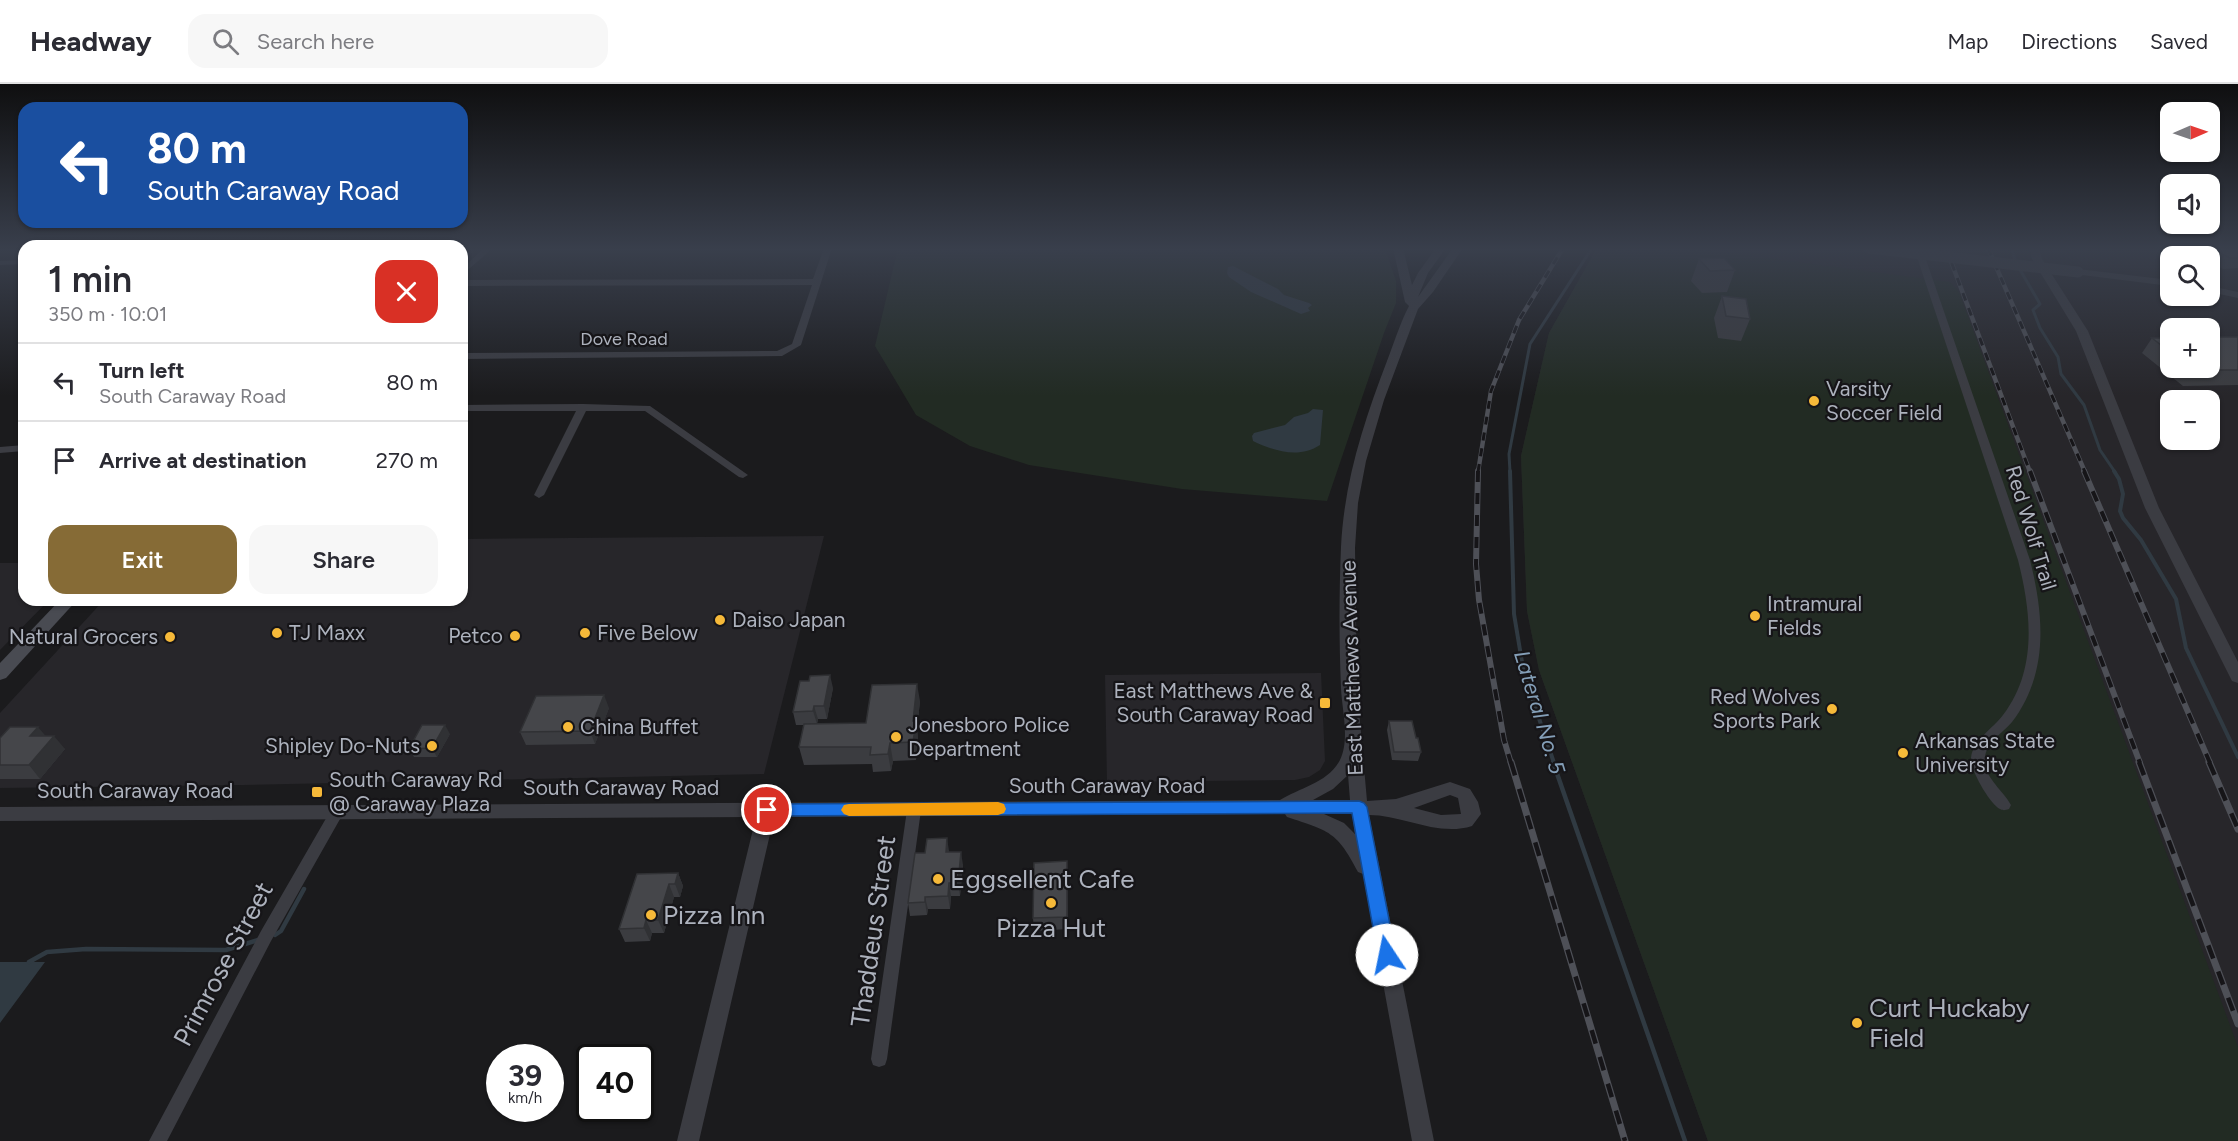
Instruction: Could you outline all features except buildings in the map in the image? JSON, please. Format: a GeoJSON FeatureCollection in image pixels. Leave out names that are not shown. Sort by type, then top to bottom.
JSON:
{"type":"FeatureCollection","features":[{"type":"Feature","properties":{"kind":"main road"},"geometry":{"type":"LineString","coordinates":[[0,674],[63,606]]}},
{"type":"Feature","properties":{"kind":"street","name":"Dove Road"},"geometry":{"type":"LineString","coordinates":[[468,356],[772,355],[785,352],[796,345],[812,297]]}},
{"type":"Feature","properties":{"kind":"street"},"geometry":{"type":"LineString","coordinates":[[1410,297],[1412,304],[1420,304],[1424,297]]}},
{"type":"Feature","properties":{"kind":"street","name":"East Matthews Avenue"},"geometry":{"type":"LineString","coordinates":[[1414,297],[1378,400],[1360,461],[1351,503],[1348,560],[1352,745],[1359,807],[1423,1141]]}},
{"type":"Feature","properties":{"kind":"street","name":"Red Wolf Trail"},"geometry":{"type":"LineString","coordinates":[[1934,297],[2024,560],[2036,612],[2034,666],[2028,685],[2020,704],[1985,742],[1977,759],[1979,768],[2004,805]]}},
{"type":"Feature","properties":{"kind":"street"},"geometry":{"type":"LineString","coordinates":[[2061,297],[2082,331],[2152,508],[2238,677]]}},
{"type":"Feature","properties":{"kind":"street"},"geometry":{"type":"LineString","coordinates":[[538,495],[583,407]]}},
{"type":"Feature","properties":{"kind":"street"},"geometry":{"type":"LineString","coordinates":[[468,408],[640,407],[654,411],[743,475]]}},
{"type":"Feature","properties":{"kind":"street"},"geometry":{"type":"LineString","coordinates":[[0,450],[18,448]]}},
{"type":"Feature","properties":{"kind":"street"},"geometry":{"type":"LineString","coordinates":[[1279,808],[1314,793],[1329,783],[1347,761],[1352,745]]}},
{"type":"Feature","properties":{"kind":"street"},"geometry":{"type":"LineString","coordinates":[[1279,808],[1332,823],[1351,839],[1374,885]]}},
{"type":"Feature","properties":{"kind":"street","name":"South Caraway Road"},"geometry":{"type":"LineString","coordinates":[[0,814],[1386,808]]}},
{"type":"Feature","properties":{"kind":"street"},"geometry":{"type":"LineString","coordinates":[[688,1141],[767,810]]}},
{"type":"Feature","properties":{"kind":"street","name":"Thaddeus Street"},"geometry":{"type":"LineString","coordinates":[[879,1059],[914,810]]}},
{"type":"Feature","properties":{"kind":"street","name":"Primrose Street"},"geometry":{"type":"LineString","coordinates":[[158,1141],[266,936],[337,812]]}},
{"type":"Feature","properties":{"kind":"shaded area"},"geometry":{"type":"Polygon","coordinates":[[[886,297],[1396,297],[1396,303],[1327,501],[1182,489],[1029,465],[970,446],[916,415],[875,346],[886,297]]]}},
{"type":"Feature","properties":{"kind":"shaded area"},"geometry":{"type":"Polygon","coordinates":[[[1263,297],[1291,297],[1312,305],[1308,308],[1310,311],[1301,314],[1263,297]]]}},
{"type":"Feature","properties":{"kind":"shaded area","name":"Red Wolves Sports Park"},"geometry":{"type":"Polygon","coordinates":[[[1569,297],[2160,297],[2160,306],[2220,306],[2220,297],[2238,297],[2238,1141],[1708,1141],[1539,670],[1527,611],[1521,456],[1549,333],[1569,297]]]}},
{"type":"Feature","properties":{"kind":"shaded area","name":"Red Wolves Sports Park"},"geometry":{"type":"Polygon","coordinates":[[[1569,297],[1961,297],[2238,1047],[2238,1141],[1708,1141],[1539,670],[1527,611],[1521,456],[1549,333],[1569,297]]]}},
{"type":"Feature","properties":{"kind":"shaded area"},"geometry":{"type":"Polygon","coordinates":[[[1313,409],[1323,410],[1320,445],[1295,453],[1269,448],[1253,441],[1254,433],[1285,425],[1294,417],[1313,409]]]}},
{"type":"Feature","properties":{"kind":"shaded area"},"geometry":{"type":"Polygon","coordinates":[[[824,536],[764,774],[0,788],[0,713],[98,606],[468,606],[468,539],[824,536]]]}},
{"type":"Feature","properties":{"kind":"shaded area"},"geometry":{"type":"Polygon","coordinates":[[[0,563],[18,563],[18,606],[43,606],[0,650],[0,563]]]}},
{"type":"Feature","properties":{"kind":"shaded area"},"geometry":{"type":"Polygon","coordinates":[[[1321,673],[1325,761],[1320,770],[1309,777],[1295,780],[1107,782],[1105,675],[1321,673]]]}},
{"type":"Feature","properties":{"kind":"shaded area"},"geometry":{"type":"Polygon","coordinates":[[[0,962],[45,962],[0,1023],[0,962]]]}},
{"type":"Feature","properties":{"kind":"waterway","name":"Lateral No. 5"},"geometry":{"type":"LineString","coordinates":[[1510,472],[1509,454],[1530,344],[1560,297]]}},
{"type":"Feature","properties":{"kind":"waterway"},"geometry":{"type":"LineString","coordinates":[[2036,297],[2040,304],[2033,310],[2040,328],[2058,357],[2061,374],[2084,405],[2100,450],[2115,472]]}},
{"type":"Feature","properties":{"kind":"waterway","name":"Lateral No. 5"},"geometry":{"type":"LineString","coordinates":[[1510,471],[1514,614],[1524,674],[1554,763]]}},
{"type":"Feature","properties":{"kind":"waterway"},"geometry":{"type":"LineString","coordinates":[[2114,471],[2123,494],[2120,511],[2123,518],[2141,540],[2176,599],[2186,648],[2238,757]]}},
{"type":"Feature","properties":{"kind":"waterway","name":"Lateral No. 5"},"geometry":{"type":"LineString","coordinates":[[1553,762],[1685,1141]]}},
{"type":"Feature","properties":{"kind":"waterway"},"geometry":{"type":"LineString","coordinates":[[275,935],[281,931],[304,889]]}},
{"type":"Feature","properties":{"kind":"waterway"},"geometry":{"type":"LineString","coordinates":[[29,962],[47,952],[86,949],[226,950],[258,940]]}},
{"type":"Feature","properties":{"kind":"railway"},"geometry":{"type":"LineString","coordinates":[[1478,472],[1491,391],[1519,320],[1533,297]]}},
{"type":"Feature","properties":{"kind":"railway"},"geometry":{"type":"LineString","coordinates":[[1964,297],[2030,472]]}},
{"type":"Feature","properties":{"kind":"railway"},"geometry":{"type":"LineString","coordinates":[[2009,297],[2085,472]]}},
{"type":"Feature","properties":{"kind":"railway"},"geometry":{"type":"LineString","coordinates":[[1478,471],[1476,564],[1479,600],[1504,740],[1511,763]]}},
{"type":"Feature","properties":{"kind":"railway"},"geometry":{"type":"LineString","coordinates":[[2030,471],[2140,763]]}},
{"type":"Feature","properties":{"kind":"railway"},"geometry":{"type":"LineString","coordinates":[[2084,471],[2210,763]]}},
{"type":"Feature","properties":{"kind":"railway"},"geometry":{"type":"LineString","coordinates":[[1511,762],[1625,1141]]}},
{"type":"Feature","properties":{"kind":"railway"},"geometry":{"type":"LineString","coordinates":[[2139,762],[2238,1024]]}},
{"type":"Feature","properties":{"kind":"railway"},"geometry":{"type":"LineString","coordinates":[[2209,762],[2238,829]]}},
{"type":"Feature","properties":{"kind":"slow traffic"},"geometry":{"type":"LineString","coordinates":[[849,810],[998,809]]}},
{"type":"Feature","properties":{"kind":"place","name":"Varsity Soccer Field"},"geometry":{"type":"Point","coordinates":[1814,401]}},
{"type":"Feature","properties":{"kind":"place","name":"Intramural Fields"},"geometry":{"type":"Point","coordinates":[1755,616]}},
{"type":"Feature","properties":{"kind":"place","name":"Daiso Japan"},"geometry":{"type":"Point","coordinates":[720,620]}},
{"type":"Feature","properties":{"kind":"place","name":"TJ Maxx"},"geometry":{"type":"Point","coordinates":[277,633]}},
{"type":"Feature","properties":{"kind":"place","name":"Five Below"},"geometry":{"type":"Point","coordinates":[585,633]}},
{"type":"Feature","properties":{"kind":"place","name":"Petco"},"geometry":{"type":"Point","coordinates":[515,636]}},
{"type":"Feature","properties":{"kind":"place","name":"Natural Grocers"},"geometry":{"type":"Point","coordinates":[170,637]}},
{"type":"Feature","properties":{"kind":"place","name":"East Matthews Ave & South Caraway Road"},"geometry":{"type":"Point","coordinates":[1325,703]}},
{"type":"Feature","properties":{"kind":"place","name":"Red Wolves Sports Park"},"geometry":{"type":"Point","coordinates":[1832,709]}},
{"type":"Feature","properties":{"kind":"place","name":"China Buffet"},"geometry":{"type":"Point","coordinates":[568,727]}},
{"type":"Feature","properties":{"kind":"place","name":"Jonesboro Police Department"},"geometry":{"type":"Point","coordinates":[896,737]}},
{"type":"Feature","properties":{"kind":"place","name":"Shipley Do-Nuts"},"geometry":{"type":"Point","coordinates":[432,746]}},
{"type":"Feature","properties":{"kind":"place","name":"Arkansas State University"},"geometry":{"type":"Point","coordinates":[1903,753]}},
{"type":"Feature","properties":{"kind":"place","name":"South Caraway Rd @ Caraway Plaza"},"geometry":{"type":"Point","coordinates":[317,792]}},
{"type":"Feature","properties":{"kind":"place","name":"Eggsellent Cafe"},"geometry":{"type":"Point","coordinates":[938,879]}},
{"type":"Feature","properties":{"kind":"place","name":"Pizza Hut"},"geometry":{"type":"Point","coordinates":[1051,903]}},
{"type":"Feature","properties":{"kind":"place","name":"Pizza Inn"},"geometry":{"type":"Point","coordinates":[651,915]}},
{"type":"Feature","properties":{"kind":"place","name":"Curt Huckaby Field"},"geometry":{"type":"Point","coordinates":[1857,1023]}},
{"type":"Feature","properties":{"kind":"route"},"geometry":{"type":"LineString","coordinates":[[767,810],[1359,807],[1387,955]]}}]}
